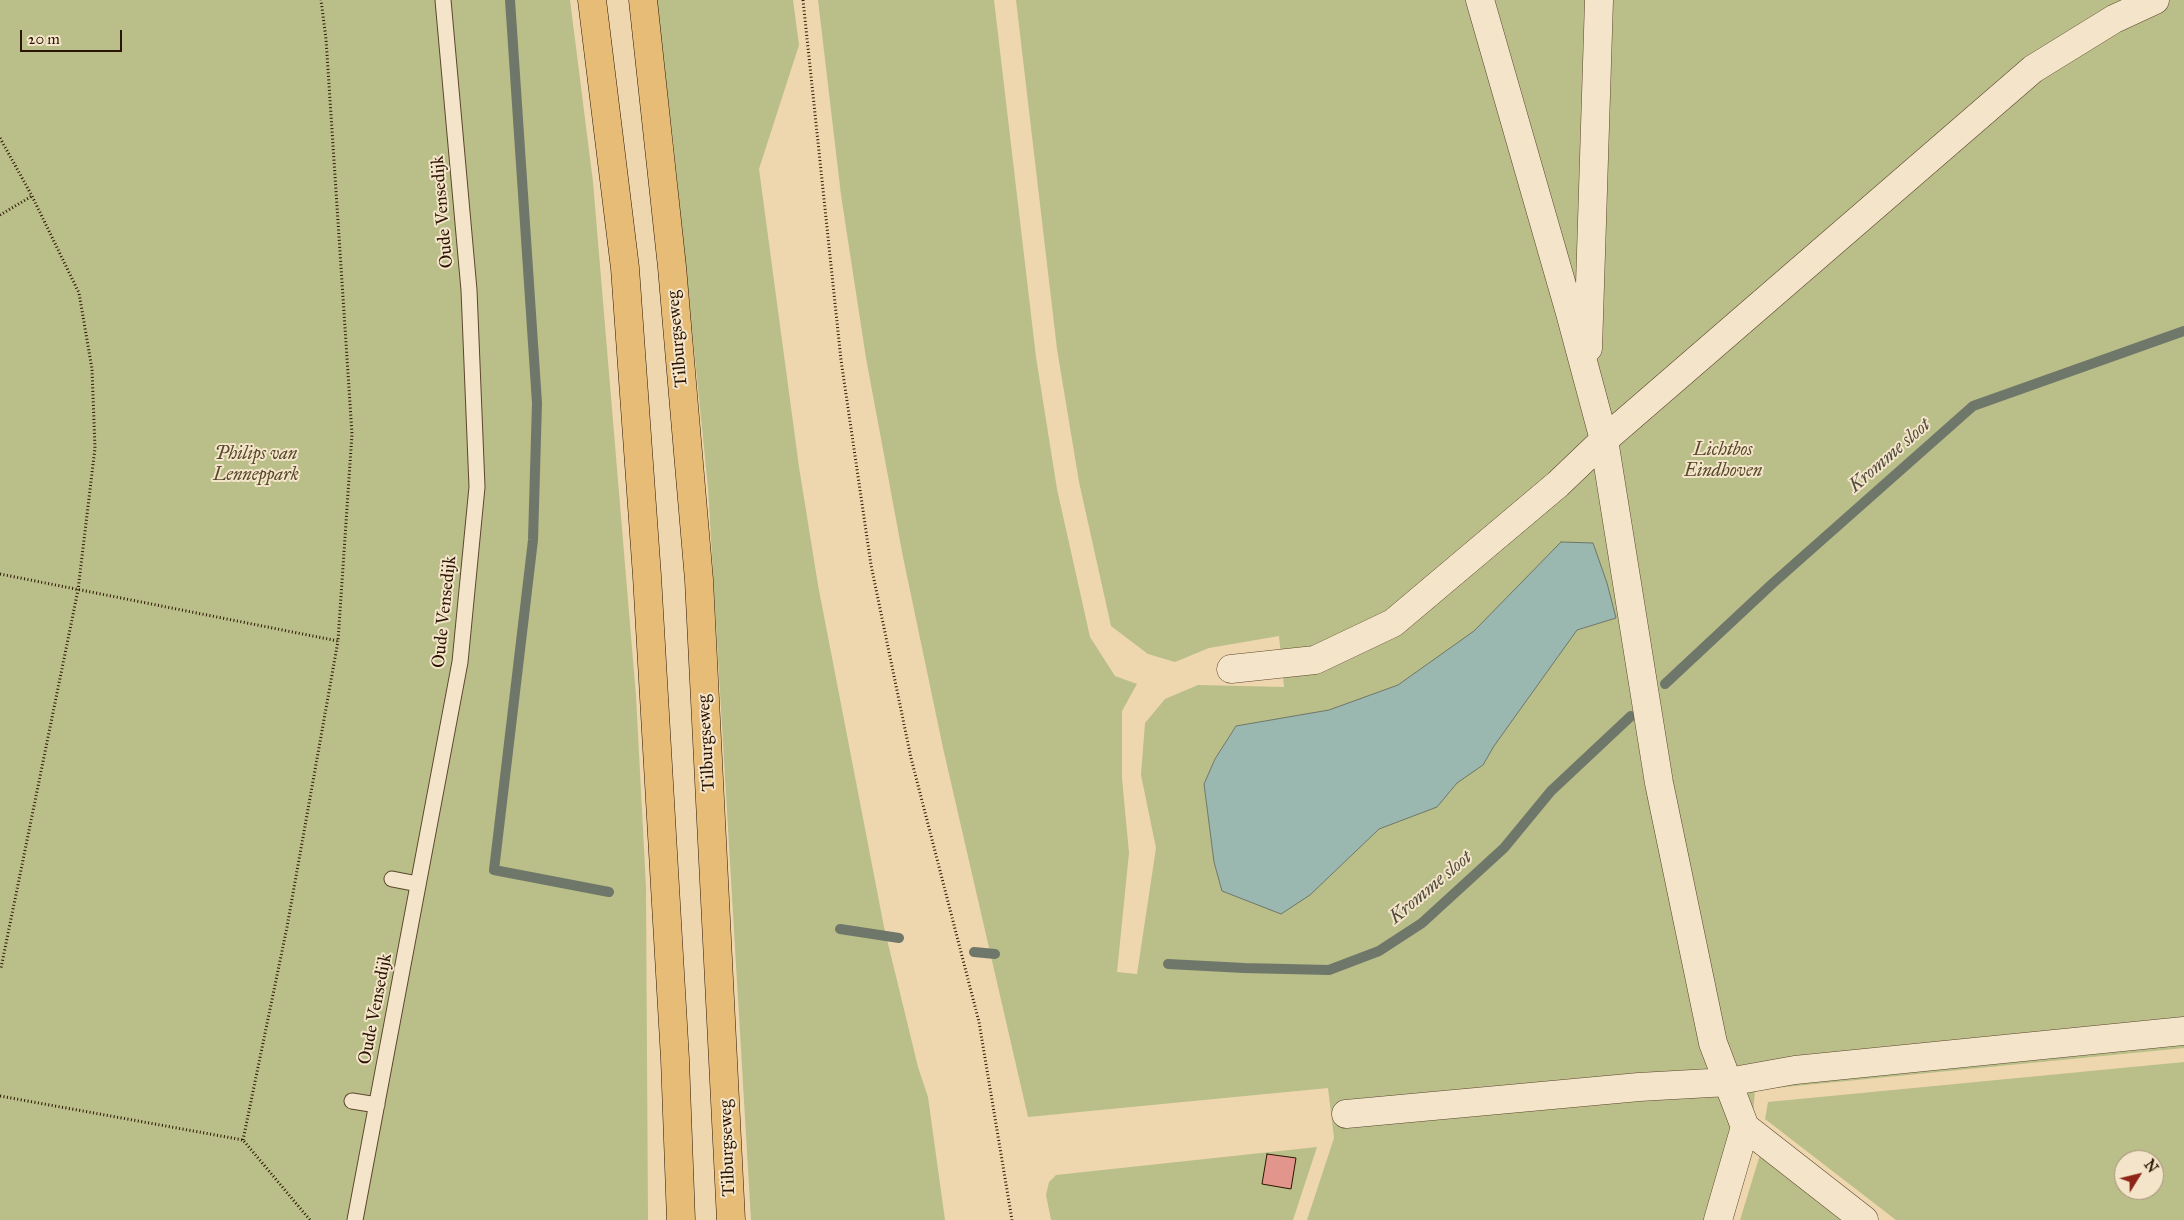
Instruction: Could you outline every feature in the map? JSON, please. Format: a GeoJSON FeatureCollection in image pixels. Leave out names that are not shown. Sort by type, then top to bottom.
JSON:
{"type":"FeatureCollection","features":[{"type":"Feature","properties":{"kind":"highway"},"geometry":{"type":"LineString","coordinates":[[592,0],[625,268],[648,586],[675,1059],[681,1220]]}},
{"type":"Feature","properties":{"kind":"highway","name":"Tilburgseweg"},"geometry":{"type":"LineString","coordinates":[[643,0],[672,267],[699,580],[731,1220]]}},
{"type":"Feature","properties":{"kind":"street"},"geometry":{"type":"LineString","coordinates":[[1480,0],[1604,440],[1659,783],[1713,1043],[1745,1127],[1864,1220]]}},
{"type":"Feature","properties":{"kind":"street"},"geometry":{"type":"LineString","coordinates":[[1587,377],[1600,0]]}},
{"type":"Feature","properties":{"kind":"street"},"geometry":{"type":"LineString","coordinates":[[1231,669],[1315,660],[1393,623],[1558,484],[1604,440],[2033,69],[2111,9],[2155,0]]}},
{"type":"Feature","properties":{"kind":"street"},"geometry":{"type":"LineString","coordinates":[[1346,1114],[1639,1087],[1728,1082],[1795,1070],[2184,1030]]}},
{"type":"Feature","properties":{"kind":"street"},"geometry":{"type":"LineString","coordinates":[[1718,1220],[1745,1127]]}},
{"type":"Feature","properties":{"kind":"lane","name":"Oude Vensedijk"},"geometry":{"type":"LineString","coordinates":[[355,1220],[460,662],[477,487],[469,290],[443,0]]}},
{"type":"Feature","properties":{"kind":"lane"},"geometry":{"type":"LineString","coordinates":[[392,879],[418,884]]}},
{"type":"Feature","properties":{"kind":"lane"},"geometry":{"type":"LineString","coordinates":[[352,1101],[377,1105]]}},
{"type":"Feature","properties":{"kind":"path"},"geometry":{"type":"LineString","coordinates":[[243,1140],[287,927],[338,641],[352,434],[326,39],[321,0]]}},
{"type":"Feature","properties":{"kind":"path"},"geometry":{"type":"LineString","coordinates":[[803,0],[841,360],[871,565],[911,758],[980,1022],[1012,1220]]}},
{"type":"Feature","properties":{"kind":"path"},"geometry":{"type":"LineString","coordinates":[[0,138],[32,196],[79,292],[92,369],[95,448],[78,590],[0,974]]}},
{"type":"Feature","properties":{"kind":"path"},"geometry":{"type":"LineString","coordinates":[[0,215],[32,196]]}},
{"type":"Feature","properties":{"kind":"path"},"geometry":{"type":"LineString","coordinates":[[0,574],[338,641]]}},
{"type":"Feature","properties":{"kind":"path"},"geometry":{"type":"LineString","coordinates":[[0,1096],[243,1140],[310,1220]]}},
{"type":"Feature","properties":{"kind":"green space","name":"Philips van Lenneppark"},"geometry":{"type":"Polygon","coordinates":[[[0,0],[570,0],[593,182],[636,696],[646,887],[648,1220],[0,1220],[0,0]]]}},
{"type":"Feature","properties":{"kind":"green space"},"geometry":{"type":"Polygon","coordinates":[[[656,0],[793,0],[799,45],[759,169],[799,467],[818,585],[884,927],[918,1067],[928,1097],[945,1220],[751,1220],[708,488],[673,140],[656,0]]]}},
{"type":"Feature","properties":{"kind":"green space","name":"Lichtbos Eindhoven"},"geometry":{"type":"Polygon","coordinates":[[[818,0],[994,0],[1036,357],[1057,489],[1090,637],[1115,676],[1137,684],[1122,711],[1122,778],[1129,853],[1117,972],[1137,974],[1156,848],[1141,775],[1145,723],[1165,699],[1198,685],[1284,687],[1279,636],[1209,648],[1175,662],[1148,654],[1111,626],[1079,482],[1057,349],[1016,0],[2184,0],[2184,1048],[1755,1090],[1750,1153],[1729,1220],[1307,1220],[1334,1138],[1328,1088],[1028,1117],[943,748],[903,557],[866,358],[841,195],[818,0]],[[1288,718],[1236,726],[1215,759],[1204,784],[1214,862],[1222,891],[1288,718]]]}},
{"type":"Feature","properties":{"kind":"green space"},"geometry":{"type":"Polygon","coordinates":[[[2184,1062],[2184,1220],[1896,1220],[1765,1119],[1768,1102],[2184,1062]]]}},
{"type":"Feature","properties":{"kind":"green space"},"geometry":{"type":"Polygon","coordinates":[[[1317,1147],[1293,1220],[1051,1220],[1046,1195],[1049,1182],[1056,1175],[1317,1147]]]}},
{"type":"Feature","properties":{"kind":"green space"},"geometry":{"type":"Polygon","coordinates":[[[1760,1155],[1843,1220],[1740,1220],[1760,1155]]]}},
{"type":"Feature","properties":{"kind":"water"},"geometry":{"type":"Polygon","coordinates":[[[1561,542],[1593,543],[1607,583],[1616,618],[1577,630],[1494,746],[1483,765],[1457,783],[1437,807],[1379,829],[1310,895],[1281,914],[1222,891],[1214,862],[1204,784],[1215,759],[1236,726],[1329,710],[1398,685],[1474,631],[1561,542]]]}},
{"type":"Feature","properties":{"kind":"building"},"geometry":{"type":"Polygon","coordinates":[[[1267,1154],[1296,1158],[1291,1189],[1262,1184],[1267,1154]]]}},
{"type":"Feature","properties":{"kind":"waterway"},"geometry":{"type":"LineString","coordinates":[[510,0],[537,403],[533,540],[494,870],[609,892]]}},
{"type":"Feature","properties":{"kind":"waterway","name":"Kromme sloot"},"geometry":{"type":"LineString","coordinates":[[1665,684],[1772,584],[1973,406],[2184,331]]}},
{"type":"Feature","properties":{"kind":"waterway","name":"Kromme sloot"},"geometry":{"type":"LineString","coordinates":[[1168,964],[1329,970],[1379,951],[1422,923],[1504,848],[1551,791],[1631,716]]}},
{"type":"Feature","properties":{"kind":"waterway"},"geometry":{"type":"LineString","coordinates":[[840,929],[899,938]]}},
{"type":"Feature","properties":{"kind":"waterway","name":"Kromme sloot"},"geometry":{"type":"LineString","coordinates":[[974,952],[995,954]]}}]}
